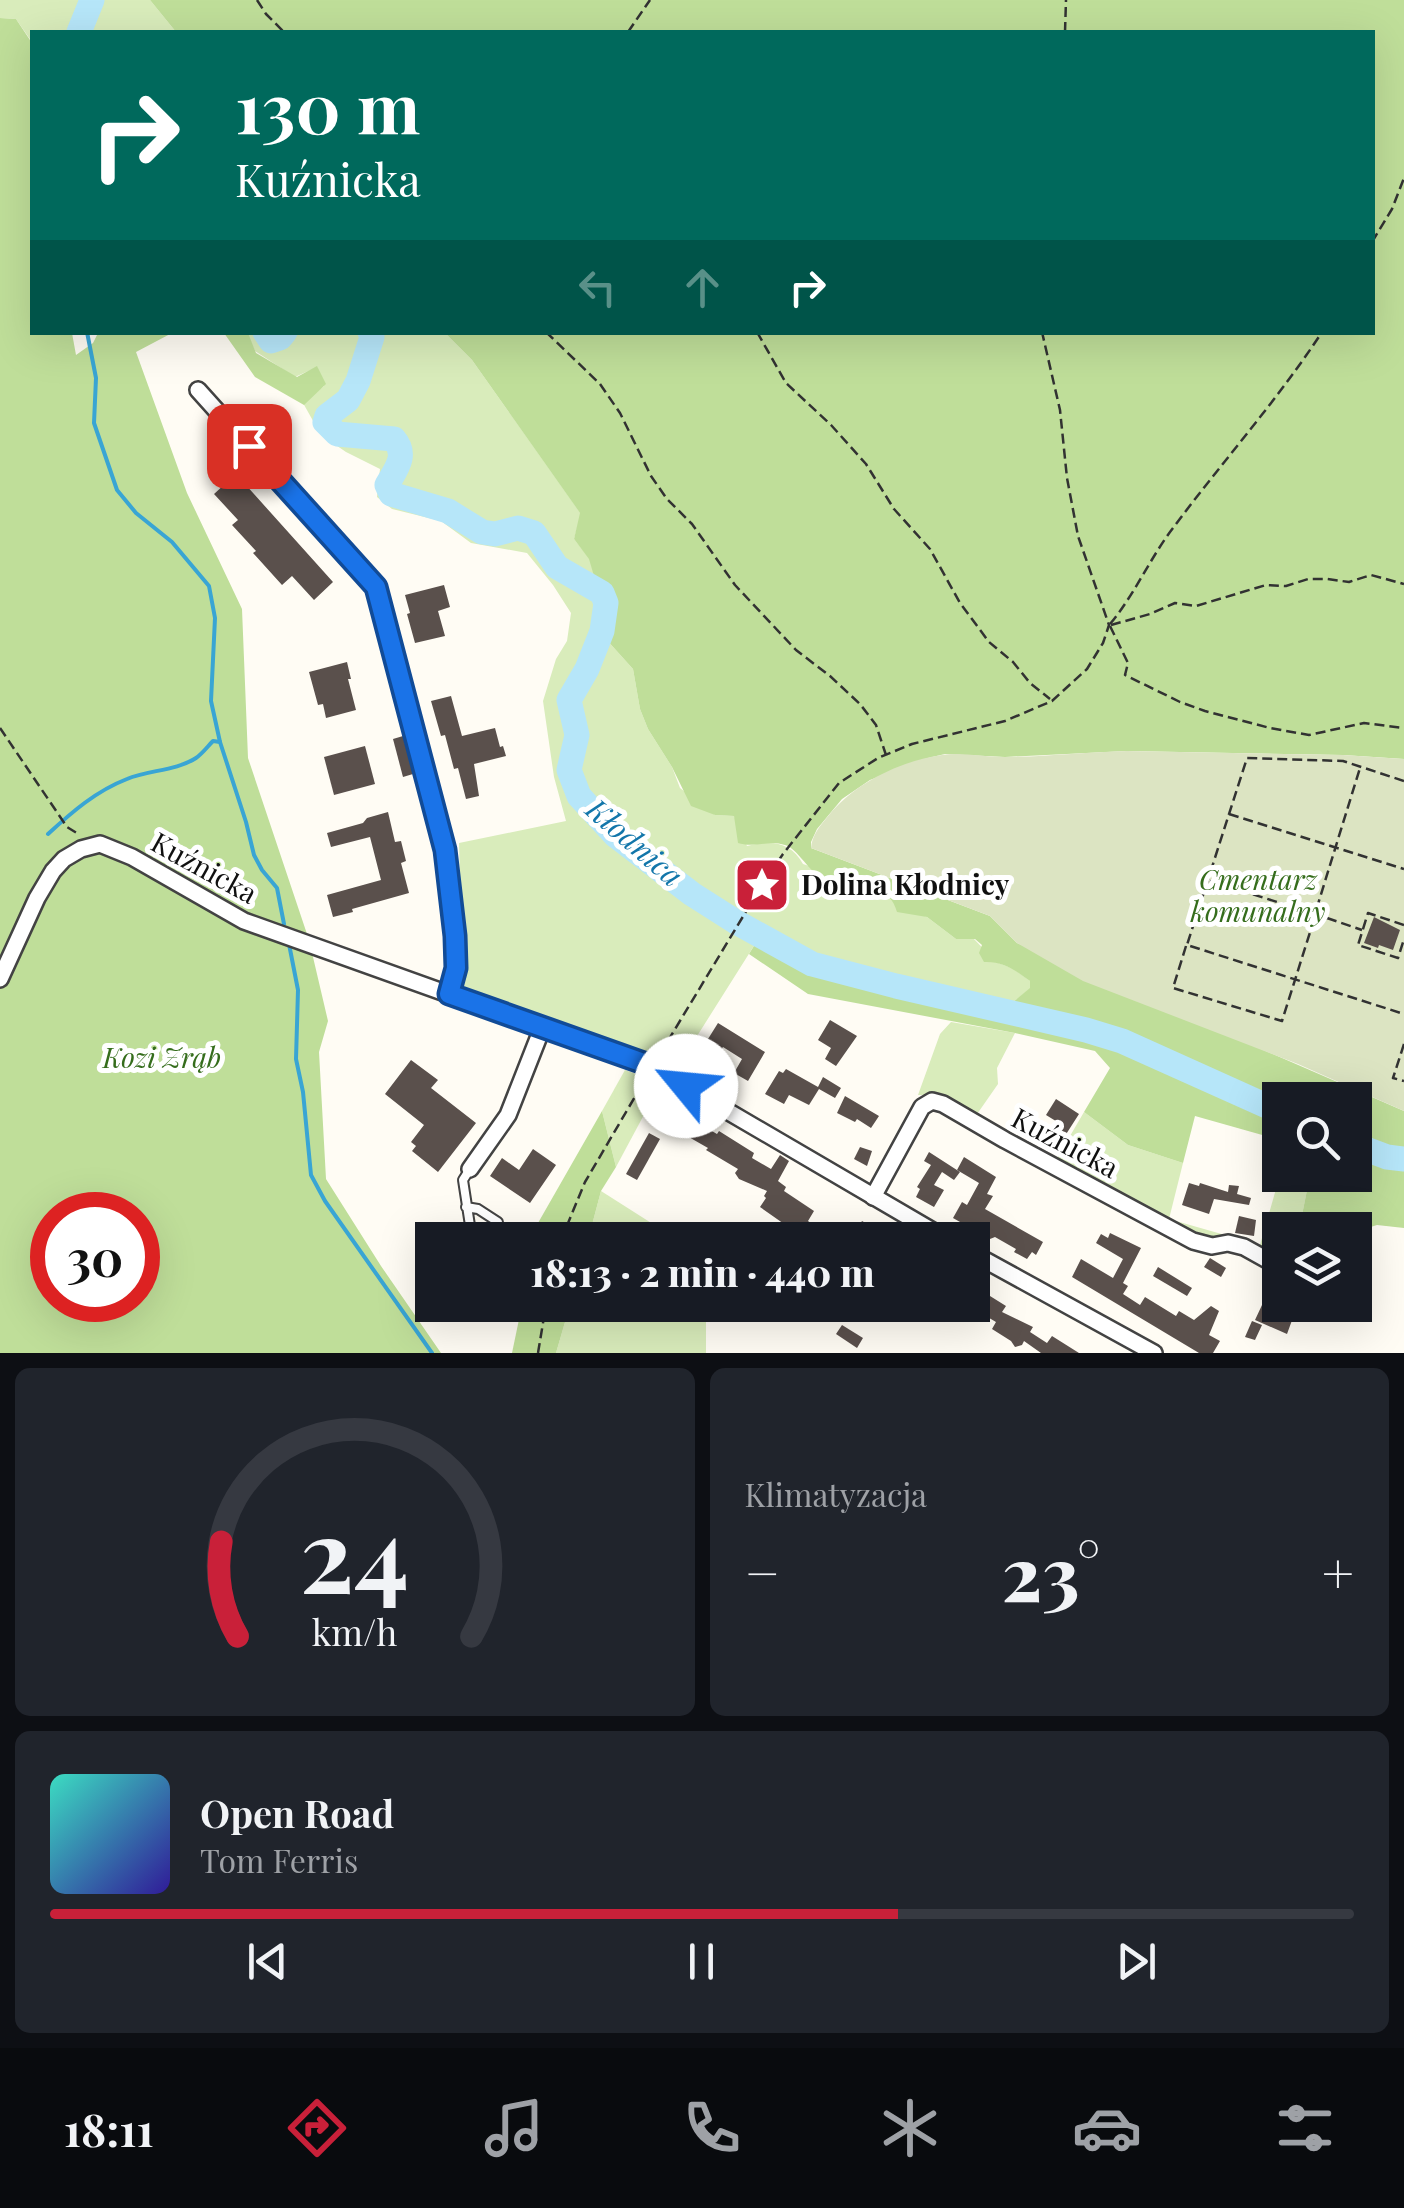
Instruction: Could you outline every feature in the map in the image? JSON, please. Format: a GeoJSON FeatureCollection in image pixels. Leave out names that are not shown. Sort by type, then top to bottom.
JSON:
{"type":"FeatureCollection","features":[{"type":"Feature","properties":{"kind":"street"},"geometry":{"type":"LineString","coordinates":[[198,390],[376,587],[445,850],[456,968],[449,994]]}},
{"type":"Feature","properties":{"kind":"street","name":"Kuźnicka"},"geometry":{"type":"LineString","coordinates":[[0,979],[36,898],[53,871],[64,858],[100,844],[132,857],[244,921],[652,1066],[917,1222]]}},
{"type":"Feature","properties":{"kind":"street"},"geometry":{"type":"LineString","coordinates":[[470,1169],[508,1115],[543,1026]]}},
{"type":"Feature","properties":{"kind":"street","name":"Kuźnicka"},"geometry":{"type":"LineString","coordinates":[[873,1197],[922,1106],[932,1101],[1165,1228],[1212,1246],[1228,1243],[1244,1247],[1262,1256]]}},
{"type":"Feature","properties":{"kind":"street"},"geometry":{"type":"LineString","coordinates":[[990,1263],[1154,1353]]}},
{"type":"Feature","properties":{"kind":"lane"},"geometry":{"type":"LineString","coordinates":[[466,1207],[478,1209],[498,1222],[498,1238],[481,1238],[471,1232],[466,1207],[463,1180],[470,1169]]}},
{"type":"Feature","properties":{"kind":"path"},"geometry":{"type":"LineString","coordinates":[[257,0],[282,30]]}},
{"type":"Feature","properties":{"kind":"path"},"geometry":{"type":"LineString","coordinates":[[629,30],[650,0]]}},
{"type":"Feature","properties":{"kind":"path"},"geometry":{"type":"LineString","coordinates":[[1065,30],[1066,0]]}},
{"type":"Feature","properties":{"kind":"path"},"geometry":{"type":"LineString","coordinates":[[1375,237],[1404,178]]}},
{"type":"Feature","properties":{"kind":"path"},"geometry":{"type":"LineString","coordinates":[[549,335],[600,384],[652,476],[736,585],[796,650],[860,704],[876,726],[886,755]]}},
{"type":"Feature","properties":{"kind":"path"},"geometry":{"type":"LineString","coordinates":[[759,335],[786,384],[866,464],[894,510],[930,548],[960,603],[990,642],[1052,701]]}},
{"type":"Feature","properties":{"kind":"path"},"geometry":{"type":"LineString","coordinates":[[1043,335],[1060,410],[1078,536],[1128,663],[1125,675],[1171,698],[1254,725],[1309,735],[1364,723],[1404,728]]}},
{"type":"Feature","properties":{"kind":"path"},"geometry":{"type":"LineString","coordinates":[[569,1222],[586,1182],[652,1066],[750,906],[783,854],[838,784],[912,744],[1005,722],[1052,701],[1086,669],[1171,530],[1276,398],[1320,335]]}},
{"type":"Feature","properties":{"kind":"path"},"geometry":{"type":"LineString","coordinates":[[1110,625],[1175,602],[1196,606],[1266,585],[1286,586],[1308,579],[1349,582],[1371,575],[1404,584]]}},
{"type":"Feature","properties":{"kind":"path"},"geometry":{"type":"LineString","coordinates":[[0,728],[68,827]]}},
{"type":"Feature","properties":{"kind":"path"},"geometry":{"type":"LineString","coordinates":[[1327,918],[1312,926],[1282,1021],[1173,988],[1247,758],[1343,761],[1404,781]]}},
{"type":"Feature","properties":{"kind":"path"},"geometry":{"type":"LineString","coordinates":[[1304,911],[1318,904],[1361,768]]}},
{"type":"Feature","properties":{"kind":"path"},"geometry":{"type":"LineString","coordinates":[[1229,814],[1404,869]]}},
{"type":"Feature","properties":{"kind":"path"},"geometry":{"type":"LineString","coordinates":[[1208,880],[1304,911],[1312,926]]}},
{"type":"Feature","properties":{"kind":"path"},"geometry":{"type":"LineString","coordinates":[[1318,904],[1327,918],[1362,930]]}},
{"type":"Feature","properties":{"kind":"path"},"geometry":{"type":"LineString","coordinates":[[1404,926],[1368,913],[1358,945],[1398,958],[1404,941]]}},
{"type":"Feature","properties":{"kind":"path"},"geometry":{"type":"LineString","coordinates":[[1187,945],[1404,1014]]}},
{"type":"Feature","properties":{"kind":"path"},"geometry":{"type":"LineString","coordinates":[[1404,1044],[1393,1078],[1404,1081]]}},
{"type":"Feature","properties":{"kind":"path"},"geometry":{"type":"LineString","coordinates":[[538,1353],[543,1322]]}},
{"type":"Feature","properties":{"kind":"green space"},"geometry":{"type":"Polygon","coordinates":[[[0,0],[86,0],[73,30],[30,30],[30,39],[16,19],[0,18],[0,0]]]}},
{"type":"Feature","properties":{"kind":"green space"},"geometry":{"type":"Polygon","coordinates":[[[96,0],[150,0],[174,30],[85,30],[96,0]]]}},
{"type":"Feature","properties":{"kind":"green space"},"geometry":{"type":"Polygon","coordinates":[[[150,0],[1404,0],[1404,759],[1127,751],[1005,757],[945,754],[870,780],[842,799],[811,842],[811,848],[990,916],[1017,943],[1337,1082],[1262,1082],[1262,1098],[1096,1026],[1015,1009],[1013,1002],[1030,988],[1030,981],[1003,965],[984,962],[979,953],[982,945],[975,939],[956,939],[927,917],[897,912],[886,894],[868,884],[826,882],[785,845],[738,843],[734,816],[715,815],[691,806],[648,729],[633,669],[605,638],[612,606],[608,592],[596,583],[589,559],[574,539],[580,513],[472,360],[447,335],[1375,335],[1375,30],[174,30],[150,0]]]}},
{"type":"Feature","properties":{"kind":"green space","name":"Kozi Zrąb"},"geometry":{"type":"Polygon","coordinates":[[[0,18],[16,19],[30,40],[30,335],[72,335],[76,355],[93,343],[97,335],[168,335],[136,352],[187,493],[242,609],[248,758],[309,940],[328,1021],[319,1052],[326,1179],[415,1315],[415,1322],[420,1322],[441,1353],[0,1353],[0,18]]]}},
{"type":"Feature","properties":{"kind":"green space"},"geometry":{"type":"Polygon","coordinates":[[[225,335],[249,335],[256,353],[297,377],[317,366],[326,384],[304,405],[255,377],[225,335]]]}},
{"type":"Feature","properties":{"kind":"green space"},"geometry":{"type":"Polygon","coordinates":[[[248,335],[260,335],[262,344],[279,348],[289,335],[363,335],[363,349],[357,355],[358,369],[343,399],[319,412],[319,422],[337,440],[391,444],[395,453],[384,482],[385,496],[446,515],[474,534],[492,539],[516,534],[534,539],[552,570],[596,593],[603,611],[582,667],[566,693],[565,707],[573,738],[564,775],[577,801],[612,836],[706,910],[757,941],[675,1071],[651,1058],[463,989],[459,843],[566,821],[554,777],[543,701],[556,659],[567,641],[571,613],[527,553],[471,543],[441,521],[392,509],[377,497],[380,469],[321,435],[303,403],[324,386],[317,367],[295,377],[255,351],[248,335]]]}},
{"type":"Feature","properties":{"kind":"green space"},"geometry":{"type":"Polygon","coordinates":[[[375,335],[447,335],[472,360],[581,514],[574,539],[590,559],[596,583],[559,563],[542,533],[534,527],[522,524],[491,530],[447,506],[393,491],[390,485],[404,461],[403,442],[394,435],[334,424],[333,416],[357,396],[375,335]]]}},
{"type":"Feature","properties":{"kind":"green space"},"geometry":{"type":"Polygon","coordinates":[[[605,638],[633,669],[640,709],[680,788],[715,815],[734,816],[747,846],[772,843],[786,847],[803,864],[879,889],[895,904],[927,917],[956,939],[974,939],[996,962],[1030,981],[1031,988],[1013,1002],[1015,1009],[822,962],[725,911],[631,843],[591,803],[576,779],[581,735],[576,696],[605,638]]]}},
{"type":"Feature","properties":{"kind":"green space","name":"Cmentarz komunalny"},"geometry":{"type":"Polygon","coordinates":[[[1127,751],[1404,759],[1404,1111],[1372,1097],[1372,1082],[1339,1082],[1083,981],[1017,943],[990,916],[811,848],[820,827],[840,803],[880,775],[910,762],[950,754],[1018,757],[1127,751]]]}},
{"type":"Feature","properties":{"kind":"green space"},"geometry":{"type":"Polygon","coordinates":[[[757,941],[804,967],[1120,1044],[1262,1108],[1262,1135],[1195,1116],[1183,1163],[1128,1145],[1084,1112],[1110,1068],[1095,1051],[808,994],[749,954],[757,941]]]}},
{"type":"Feature","properties":{"kind":"green space"},"geometry":{"type":"Polygon","coordinates":[[[951,1022],[1015,1033],[997,1068],[998,1084],[975,1117],[937,1095],[918,1095],[940,1034],[951,1022]]]}},
{"type":"Feature","properties":{"kind":"green space"},"geometry":{"type":"Polygon","coordinates":[[[625,1070],[661,1083],[616,1167],[602,1111],[625,1070]]]}},
{"type":"Feature","properties":{"kind":"green space"},"geometry":{"type":"Polygon","coordinates":[[[1372,1097],[1404,1111],[1404,1155],[1372,1146],[1372,1097]]]}},
{"type":"Feature","properties":{"kind":"green space"},"geometry":{"type":"Polygon","coordinates":[[[602,1111],[616,1167],[601,1191],[593,1222],[539,1222],[602,1111]]]}},
{"type":"Feature","properties":{"kind":"green space"},"geometry":{"type":"Polygon","coordinates":[[[1084,1112],[1128,1145],[1183,1163],[1169,1219],[1232,1237],[1212,1242],[1179,1228],[1056,1160],[1084,1112]]]}},
{"type":"Feature","properties":{"kind":"green space"},"geometry":{"type":"Polygon","coordinates":[[[1372,1155],[1404,1163],[1404,1228],[1372,1227],[1372,1212],[1303,1212],[1307,1192],[1372,1192],[1372,1155]]]}},
{"type":"Feature","properties":{"kind":"green space"},"geometry":{"type":"Polygon","coordinates":[[[601,1191],[650,1222],[593,1222],[601,1191]]]}},
{"type":"Feature","properties":{"kind":"green space"},"geometry":{"type":"Polygon","coordinates":[[[1275,1192],[1307,1192],[1303,1212],[1269,1212],[1275,1192]]]}},
{"type":"Feature","properties":{"kind":"green space"},"geometry":{"type":"Polygon","coordinates":[[[518,1322],[565,1322],[556,1353],[512,1353],[518,1322]]]}},
{"type":"Feature","properties":{"kind":"green space"},"geometry":{"type":"Polygon","coordinates":[[[565,1322],[706,1322],[706,1353],[556,1353],[565,1322]]]}},
{"type":"Feature","properties":{"kind":"building"},"geometry":{"type":"Polygon","coordinates":[[[236,474],[333,582],[314,600],[292,576],[282,585],[232,525],[238,520],[214,494],[236,474]]]}},
{"type":"Feature","properties":{"kind":"building"},"geometry":{"type":"Polygon","coordinates":[[[444,585],[450,607],[438,611],[445,636],[415,643],[405,595],[444,585]]]}},
{"type":"Feature","properties":{"kind":"building"},"geometry":{"type":"Polygon","coordinates":[[[347,662],[356,710],[326,718],[309,672],[347,662]]]}},
{"type":"Feature","properties":{"kind":"building"},"geometry":{"type":"Polygon","coordinates":[[[451,696],[462,736],[495,728],[506,756],[474,764],[479,796],[466,799],[431,701],[451,696]]]}},
{"type":"Feature","properties":{"kind":"building"},"geometry":{"type":"Polygon","coordinates":[[[403,736],[413,774],[403,777],[393,739],[403,736]]]}},
{"type":"Feature","properties":{"kind":"building"},"geometry":{"type":"Polygon","coordinates":[[[365,746],[375,784],[334,795],[324,757],[365,746]]]}},
{"type":"Feature","properties":{"kind":"building"},"geometry":{"type":"Polygon","coordinates":[[[388,812],[395,842],[401,841],[406,861],[401,863],[409,893],[333,917],[327,895],[381,880],[370,837],[331,847],[327,833],[388,812]]]}},
{"type":"Feature","properties":{"kind":"building"},"geometry":{"type":"Polygon","coordinates":[[[1374,917],[1400,930],[1393,950],[1364,943],[1374,917]]]}},
{"type":"Feature","properties":{"kind":"building"},"geometry":{"type":"Polygon","coordinates":[[[830,1020],[857,1036],[836,1066],[825,1059],[831,1048],[818,1040],[830,1020]]]}},
{"type":"Feature","properties":{"kind":"building"},"geometry":{"type":"Polygon","coordinates":[[[718,1023],[765,1052],[748,1081],[734,1073],[742,1059],[723,1047],[714,1061],[698,1055],[718,1023]]]}},
{"type":"Feature","properties":{"kind":"building"},"geometry":{"type":"Polygon","coordinates":[[[411,1060],[438,1080],[431,1088],[476,1123],[438,1172],[412,1151],[416,1146],[411,1142],[424,1125],[385,1094],[411,1060]]]}},
{"type":"Feature","properties":{"kind":"building"},"geometry":{"type":"Polygon","coordinates":[[[786,1069],[818,1087],[823,1077],[841,1088],[835,1098],[819,1089],[809,1105],[789,1095],[784,1104],[765,1094],[779,1071],[783,1073],[786,1069]]]}},
{"type":"Feature","properties":{"kind":"building"},"geometry":{"type":"Polygon","coordinates":[[[845,1096],[879,1116],[871,1128],[837,1113],[845,1096]]]}},
{"type":"Feature","properties":{"kind":"building"},"geometry":{"type":"Polygon","coordinates":[[[1056,1099],[1079,1114],[1063,1139],[1053,1133],[1059,1123],[1046,1115],[1056,1099]]]}},
{"type":"Feature","properties":{"kind":"building"},"geometry":{"type":"Polygon","coordinates":[[[671,1103],[698,1119],[696,1122],[754,1153],[752,1158],[771,1169],[780,1155],[789,1161],[778,1181],[786,1187],[784,1191],[814,1211],[809,1222],[781,1222],[760,1207],[767,1191],[739,1179],[735,1173],[738,1169],[708,1148],[658,1124],[671,1103]]]}},
{"type":"Feature","properties":{"kind":"building"},"geometry":{"type":"Polygon","coordinates":[[[649,1133],[660,1139],[637,1180],[626,1174],[649,1133]]]}},
{"type":"Feature","properties":{"kind":"building"},"geometry":{"type":"Polygon","coordinates":[[[860,1147],[872,1151],[867,1166],[854,1159],[860,1147]]]}},
{"type":"Feature","properties":{"kind":"building"},"geometry":{"type":"Polygon","coordinates":[[[533,1149],[556,1165],[530,1203],[490,1176],[502,1158],[519,1170],[533,1149]]]}},
{"type":"Feature","properties":{"kind":"building"},"geometry":{"type":"Polygon","coordinates":[[[929,1152],[960,1172],[954,1180],[942,1172],[934,1185],[944,1190],[934,1207],[916,1197],[920,1189],[917,1187],[931,1165],[924,1161],[929,1152]]]}},
{"type":"Feature","properties":{"kind":"building"},"geometry":{"type":"Polygon","coordinates":[[[964,1157],[996,1177],[987,1194],[993,1196],[985,1209],[1043,1242],[1036,1255],[1032,1252],[1027,1259],[995,1237],[990,1239],[990,1222],[960,1222],[953,1218],[962,1202],[967,1205],[979,1183],[957,1170],[964,1157]]]}},
{"type":"Feature","properties":{"kind":"building"},"geometry":{"type":"Polygon","coordinates":[[[1189,1183],[1228,1192],[1229,1185],[1239,1186],[1237,1194],[1251,1198],[1249,1205],[1214,1199],[1209,1214],[1182,1205],[1189,1183]]]}},
{"type":"Feature","properties":{"kind":"building"},"geometry":{"type":"Polygon","coordinates":[[[1239,1216],[1256,1220],[1254,1236],[1235,1233],[1239,1216]]]}},
{"type":"Feature","properties":{"kind":"building"},"geometry":{"type":"Polygon","coordinates":[[[1110,1233],[1141,1248],[1123,1283],[1128,1286],[1123,1294],[1140,1305],[1145,1297],[1176,1316],[1179,1311],[1194,1320],[1211,1306],[1219,1311],[1209,1335],[1220,1341],[1213,1353],[1199,1353],[1072,1277],[1081,1259],[1113,1278],[1123,1259],[1096,1243],[1101,1234],[1108,1238],[1110,1233]]]}},
{"type":"Feature","properties":{"kind":"building"},"geometry":{"type":"Polygon","coordinates":[[[1210,1258],[1226,1268],[1221,1277],[1204,1267],[1210,1258]]]}},
{"type":"Feature","properties":{"kind":"building"},"geometry":{"type":"Polygon","coordinates":[[[1158,1267],[1192,1288],[1187,1296],[1153,1276],[1158,1267]]]}},
{"type":"Feature","properties":{"kind":"building"},"geometry":{"type":"Polygon","coordinates":[[[990,1296],[1006,1306],[1002,1312],[1033,1327],[1030,1332],[1047,1343],[1052,1336],[1079,1353],[1041,1353],[1024,1341],[1015,1347],[992,1329],[996,1322],[990,1318],[990,1296]]]}},
{"type":"Feature","properties":{"kind":"building"},"geometry":{"type":"Polygon","coordinates":[[[1262,1305],[1262,1322],[1291,1322],[1287,1334],[1255,1320],[1262,1305]]]}},
{"type":"Feature","properties":{"kind":"building"},"geometry":{"type":"Polygon","coordinates":[[[1252,1321],[1262,1325],[1255,1340],[1245,1337],[1252,1321]]]}},
{"type":"Feature","properties":{"kind":"building"},"geometry":{"type":"Polygon","coordinates":[[[842,1325],[863,1338],[857,1348],[836,1334],[842,1325]]]}},
{"type":"Feature","properties":{"kind":"waterway","name":"Kłodnica"},"geometry":{"type":"LineString","coordinates":[[80,30],[92,0]]}},
{"type":"Feature","properties":{"kind":"waterway"},"geometry":{"type":"LineString","coordinates":[[88,335],[96,378],[94,423],[117,490],[136,513],[172,542],[209,586],[215,618],[211,701],[220,742],[254,855],[277,888],[284,924]]}},
{"type":"Feature","properties":{"kind":"waterway","name":"Kłodnica"},"geometry":{"type":"LineString","coordinates":[[267,335],[271,341],[282,335]]}},
{"type":"Feature","properties":{"kind":"waterway","name":"Kłodnica"},"geometry":{"type":"LineString","coordinates":[[371,335],[358,381],[348,400],[325,422],[337,434],[394,439],[400,456],[387,485],[391,494],[448,511],[482,532],[495,534],[518,528],[534,533],[557,567],[602,593],[606,603],[602,631],[569,700],[577,735],[569,770],[579,796],[615,835],[692,894],[812,964],[1122,1041],[1262,1104]]}},
{"type":"Feature","properties":{"kind":"waterway"},"geometry":{"type":"LineString","coordinates":[[48,834],[75,810],[116,784],[188,762],[213,741],[220,742]]}},
{"type":"Feature","properties":{"kind":"waterway"},"geometry":{"type":"LineString","coordinates":[[289,944],[298,990],[296,1059],[311,1175],[325,1201],[432,1353]]}},
{"type":"Feature","properties":{"kind":"waterway","name":"Kłodnica"},"geometry":{"type":"LineString","coordinates":[[1372,1151],[1404,1159]]}},
{"type":"Feature","properties":{"kind":"place","name":"Dolina Kłodnicy"},"geometry":{"type":"Point","coordinates":[762,885]}},
{"type":"Feature","properties":{"kind":"route"},"geometry":{"type":"LineString","coordinates":[[249,446],[376,587],[445,850],[456,968],[449,994],[652,1066],[686,1086]]}}]}
